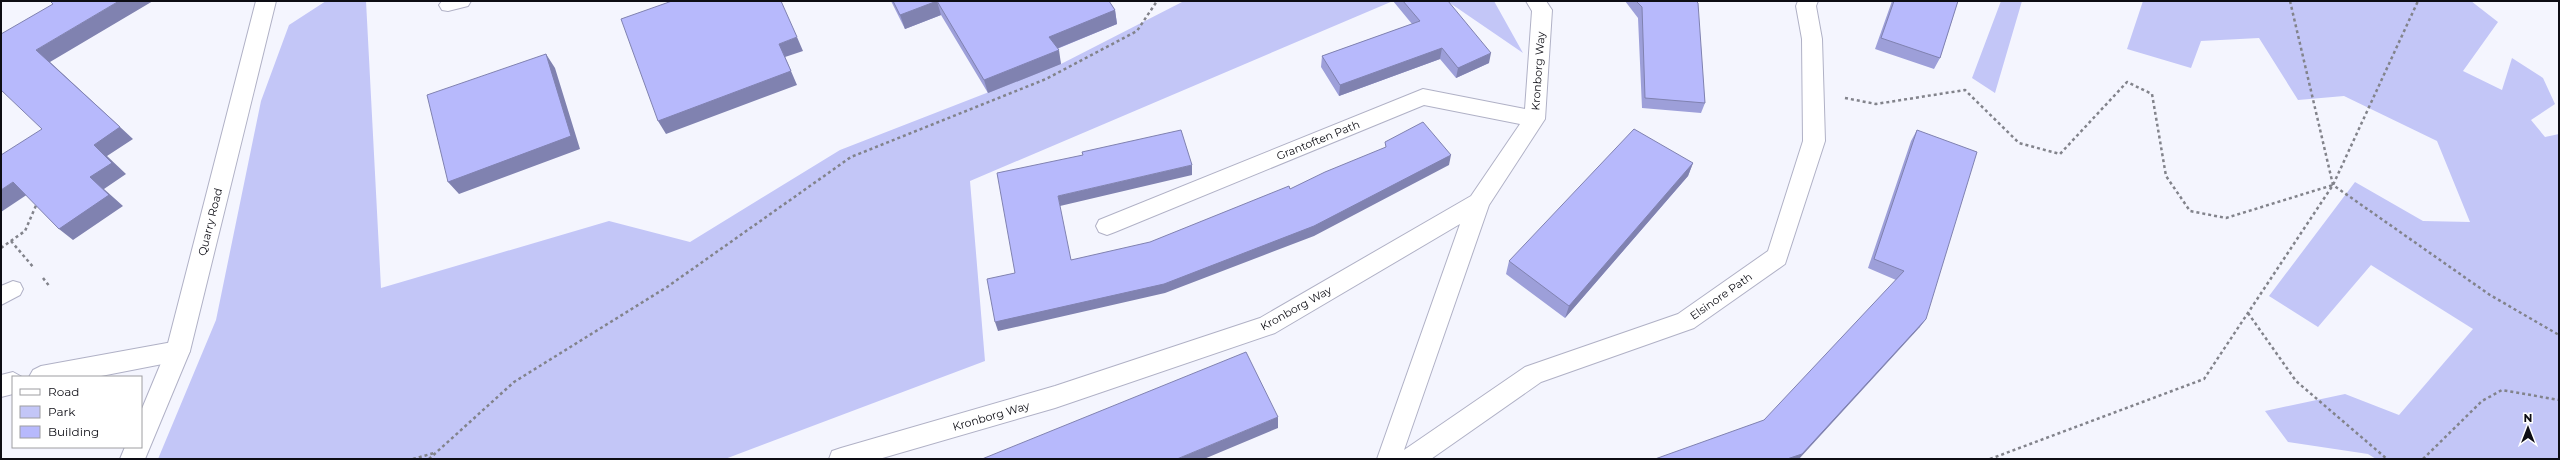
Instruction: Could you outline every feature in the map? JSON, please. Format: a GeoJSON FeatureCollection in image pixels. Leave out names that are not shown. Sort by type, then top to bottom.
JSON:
{"type":"FeatureCollection","features":[{"type":"Feature","properties":{"kind":"street","name":"Quarry Road"},"geometry":{"type":"LineString","coordinates":[[142,437],[178,351],[266,1]]}},
{"type":"Feature","properties":{"kind":"street","name":"Kronborg Way"},"geometry":{"type":"LineString","coordinates":[[841,459],[1055,397],[1267,326],[1479,202],[1535,119],[1542,10],[1536,1]]}},
{"type":"Feature","properties":{"kind":"street","name":"Elsinore Path"},"geometry":{"type":"LineString","coordinates":[[1411,459],[1533,374],[1686,321],[1777,257],[1814,141],[1812,39],[1806,6],[1808,1]]}},
{"type":"Feature","properties":{"kind":"street","name":"Grantoften Path"},"geometry":{"type":"LineString","coordinates":[[1107,226],[1423,97],[1535,119]]}},
{"type":"Feature","properties":{"kind":"street"},"geometry":{"type":"LineString","coordinates":[[1389,459],[1479,202]]}},
{"type":"Feature","properties":{"kind":"street"},"geometry":{"type":"LineString","coordinates":[[46,376],[178,351]]}},
{"type":"Feature","properties":{"kind":"street"},"geometry":{"type":"LineString","coordinates":[[1,386],[12,383]]}},
{"type":"Feature","properties":{"kind":"street"},"geometry":{"type":"LineString","coordinates":[[132,459],[138,448]]}},
{"type":"Feature","properties":{"kind":"path"},"geometry":{"type":"LineString","coordinates":[[429,459],[514,382],[667,287],[851,157],[1046,79],[1137,30],[1157,1]]}},
{"type":"Feature","properties":{"kind":"path"},"geometry":{"type":"LineString","coordinates":[[2290,1],[2333,185],[2490,295],[2559,335]]}},
{"type":"Feature","properties":{"kind":"path"},"geometry":{"type":"LineString","coordinates":[[1990,459],[2204,379],[2333,185],[2418,1]]}},
{"type":"Feature","properties":{"kind":"path"},"geometry":{"type":"LineString","coordinates":[[1813,91],[1876,104],[1965,90],[2019,143],[2060,154],[2127,82],[2152,94],[2166,176],[2190,211],[2226,218],[2333,185]]}},
{"type":"Feature","properties":{"kind":"path"},"geometry":{"type":"LineString","coordinates":[[1,248],[25,231],[39,199]]}},
{"type":"Feature","properties":{"kind":"path"},"geometry":{"type":"LineString","coordinates":[[11,241],[50,287]]}},
{"type":"Feature","properties":{"kind":"path"},"geometry":{"type":"LineString","coordinates":[[2248,313],[2296,381],[2387,459]]}},
{"type":"Feature","properties":{"kind":"path"},"geometry":{"type":"LineString","coordinates":[[2423,459],[2482,401],[2502,390],[2559,400]]}},
{"type":"Feature","properties":{"kind":"path"},"geometry":{"type":"LineString","coordinates":[[414,459],[435,453]]}},
{"type":"Feature","properties":{"kind":"green space"},"geometry":{"type":"Polygon","coordinates":[[[326,1],[366,1],[381,288],[609,221],[690,242],[840,150],[1061,64],[1184,1],[1393,1],[970,181],[985,361],[725,459],[158,459],[216,320],[261,101],[289,25],[326,1]]]}},
{"type":"Feature","properties":{"kind":"green space"},"geometry":{"type":"Polygon","coordinates":[[[1447,1],[1494,1],[1523,53],[1447,1]]]}},
{"type":"Feature","properties":{"kind":"green space"},"geometry":{"type":"Polygon","coordinates":[[[2001,1],[2022,1],[1995,93],[1972,78],[2001,1]]]}},
{"type":"Feature","properties":{"kind":"green space"},"geometry":{"type":"Polygon","coordinates":[[[2143,1],[2471,1],[2498,22],[2463,71],[2502,90],[2512,58],[2543,78],[2555,104],[2531,120],[2545,137],[2559,134],[2559,459],[2376,459],[2368,454],[2288,442],[2265,411],[2345,394],[2399,415],[2473,329],[2371,265],[2318,327],[2269,296],[2355,182],[2423,221],[2470,222],[2437,141],[2344,96],[2298,100],[2259,38],[2201,41],[2191,68],[2127,49],[2143,1]]]}},
{"type":"Feature","properties":{"kind":"building"},"geometry":{"type":"Polygon","coordinates":[[[50,1],[119,1],[36,50],[120,127],[94,145],[112,163],[90,177],[109,195],[59,229],[13,182],[1,190],[1,155],[42,129],[1,90],[1,34],[53,4],[50,1]]]}},
{"type":"Feature","properties":{"kind":"building"},"geometry":{"type":"Polygon","coordinates":[[[672,1],[781,1],[797,37],[779,44],[791,71],[658,121],[621,19],[672,1]]]}},
{"type":"Feature","properties":{"kind":"building"},"geometry":{"type":"Polygon","coordinates":[[[893,1],[937,1],[900,15],[893,1]]]}},
{"type":"Feature","properties":{"kind":"building"},"geometry":{"type":"Polygon","coordinates":[[[937,1],[1109,1],[1115,10],[1049,37],[1059,50],[984,80],[937,1]]]}},
{"type":"Feature","properties":{"kind":"building"},"geometry":{"type":"Polygon","coordinates":[[[1403,1],[1448,1],[1491,53],[1458,68],[1442,48],[1340,85],[1322,56],[1420,21],[1403,1]]]}},
{"type":"Feature","properties":{"kind":"building"},"geometry":{"type":"Polygon","coordinates":[[[1636,1],[1696,1],[1698,3],[1705,103],[1645,98],[1642,7],[1636,1]]]}},
{"type":"Feature","properties":{"kind":"building"},"geometry":{"type":"Polygon","coordinates":[[[1894,1],[1958,1],[1940,58],[1881,38],[1894,1]]]}},
{"type":"Feature","properties":{"kind":"building"},"geometry":{"type":"Polygon","coordinates":[[[546,54],[571,136],[448,182],[427,95],[546,54]]]}},
{"type":"Feature","properties":{"kind":"building"},"geometry":{"type":"Polygon","coordinates":[[[1423,122],[1451,155],[1314,226],[1164,284],[995,322],[987,279],[1015,273],[997,173],[1083,155],[1082,152],[1181,130],[1192,165],[1058,196],[1071,260],[1150,242],[1289,186],[1290,189],[1325,172],[1386,147],[1385,142],[1423,122]]]}},
{"type":"Feature","properties":{"kind":"building"},"geometry":{"type":"Polygon","coordinates":[[[1634,129],[1693,163],[1569,306],[1509,261],[1634,129]]]}},
{"type":"Feature","properties":{"kind":"building"},"geometry":{"type":"Polygon","coordinates":[[[1917,130],[1977,152],[1926,319],[1802,454],[1787,459],[1655,459],[1764,420],[1904,271],[1874,259],[1917,130]]]}},
{"type":"Feature","properties":{"kind":"building"},"geometry":{"type":"Polygon","coordinates":[[[1246,352],[1278,417],[1177,459],[982,459],[1246,352]]]}}]}
